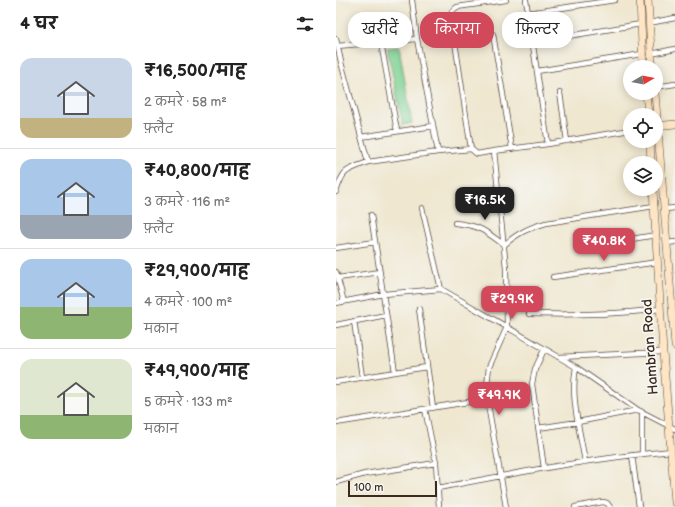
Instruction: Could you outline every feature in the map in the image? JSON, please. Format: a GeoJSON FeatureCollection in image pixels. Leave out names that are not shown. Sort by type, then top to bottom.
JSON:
{"type":"FeatureCollection","features":[{"type":"Feature","properties":{"kind":"main road"},"geometry":{"type":"LineString","coordinates":[[640,0],[642,60]]}},
{"type":"Feature","properties":{"kind":"main road"},"geometry":{"type":"LineString","coordinates":[[648,0],[651,60]]}},
{"type":"Feature","properties":{"kind":"main road"},"geometry":{"type":"LineString","coordinates":[[663,125],[675,124]]}},
{"type":"Feature","properties":{"kind":"main road","name":"Hambran Road"},"geometry":{"type":"LineString","coordinates":[[659,148],[665,209],[671,243],[675,346]]}},
{"type":"Feature","properties":{"kind":"main road","name":"Hambran Road"},"geometry":{"type":"LineString","coordinates":[[653,196],[663,352],[672,428],[675,502]]}},
{"type":"Feature","properties":{"kind":"street"},"geometry":{"type":"LineString","coordinates":[[412,0],[417,39],[438,152]]}},
{"type":"Feature","properties":{"kind":"street"},"geometry":{"type":"LineString","coordinates":[[506,0],[457,7],[452,11],[451,16],[471,149],[477,154],[623,131]]}},
{"type":"Feature","properties":{"kind":"street"},"geometry":{"type":"LineString","coordinates":[[526,0],[528,12]]}},
{"type":"Feature","properties":{"kind":"street"},"geometry":{"type":"LineString","coordinates":[[535,12],[615,0]]}},
{"type":"Feature","properties":{"kind":"street"},"geometry":{"type":"LineString","coordinates":[[649,23],[675,18]]}},
{"type":"Feature","properties":{"kind":"street"},"geometry":{"type":"LineString","coordinates":[[573,35],[641,24]]}},
{"type":"Feature","properties":{"kind":"street"},"geometry":{"type":"LineString","coordinates":[[336,38],[368,162]]}},
{"type":"Feature","properties":{"kind":"street"},"geometry":{"type":"LineString","coordinates":[[412,40],[417,39]]}},
{"type":"Feature","properties":{"kind":"street"},"geometry":{"type":"LineString","coordinates":[[494,40],[512,149]]}},
{"type":"Feature","properties":{"kind":"street"},"geometry":{"type":"LineString","coordinates":[[337,46],[348,45]]}},
{"type":"Feature","properties":{"kind":"street"},"geometry":{"type":"LineString","coordinates":[[382,48],[397,131]]}},
{"type":"Feature","properties":{"kind":"street"},"geometry":{"type":"LineString","coordinates":[[533,48],[548,144]]}},
{"type":"Feature","properties":{"kind":"street"},"geometry":{"type":"LineString","coordinates":[[651,54],[675,49]]}},
{"type":"Feature","properties":{"kind":"street"},"geometry":{"type":"LineString","coordinates":[[537,71],[642,54]]}},
{"type":"Feature","properties":{"kind":"street"},"geometry":{"type":"LineString","coordinates":[[663,86],[675,84]]}},
{"type":"Feature","properties":{"kind":"street"},"geometry":{"type":"LineString","coordinates":[[560,93],[567,141]]}},
{"type":"Feature","properties":{"kind":"street"},"geometry":{"type":"LineString","coordinates":[[361,137],[433,126]]}},
{"type":"Feature","properties":{"kind":"street"},"geometry":{"type":"LineString","coordinates":[[336,192],[343,174],[347,170],[368,162],[471,149]]}},
{"type":"Feature","properties":{"kind":"street"},"geometry":{"type":"LineString","coordinates":[[494,151],[506,268],[507,327],[489,367],[487,399],[506,507]]}},
{"type":"Feature","properties":{"kind":"street"},"geometry":{"type":"LineString","coordinates":[[504,245],[521,231],[538,225],[654,206]]}},
{"type":"Feature","properties":{"kind":"street"},"geometry":{"type":"LineString","coordinates":[[422,208],[440,289]]}},
{"type":"Feature","properties":{"kind":"street"},"geometry":{"type":"LineString","coordinates":[[665,209],[675,208]]}},
{"type":"Feature","properties":{"kind":"street"},"geometry":{"type":"LineString","coordinates":[[371,215],[395,372]]}},
{"type":"Feature","properties":{"kind":"street"},"geometry":{"type":"LineString","coordinates":[[455,223],[472,225],[481,228],[504,245]]}},
{"type":"Feature","properties":{"kind":"street"},"geometry":{"type":"LineString","coordinates":[[601,244],[656,235]]}},
{"type":"Feature","properties":{"kind":"street"},"geometry":{"type":"LineString","coordinates":[[336,248],[376,242]]}},
{"type":"Feature","properties":{"kind":"street"},"geometry":{"type":"LineString","coordinates":[[553,278],[658,262]]}},
{"type":"Feature","properties":{"kind":"street"},"geometry":{"type":"LineString","coordinates":[[336,272],[344,302]]}},
{"type":"Feature","properties":{"kind":"street"},"geometry":{"type":"LineString","coordinates":[[338,278],[380,272]]}},
{"type":"Feature","properties":{"kind":"street"},"geometry":{"type":"LineString","coordinates":[[336,303],[384,294],[440,289],[576,367],[640,411],[672,428]]}},
{"type":"Feature","properties":{"kind":"street"},"geometry":{"type":"LineString","coordinates":[[419,309],[433,408]]}},
{"type":"Feature","properties":{"kind":"street"},"geometry":{"type":"LineString","coordinates":[[529,314],[588,315],[632,313],[660,309]]}},
{"type":"Feature","properties":{"kind":"street"},"geometry":{"type":"LineString","coordinates":[[336,325],[386,315]]}},
{"type":"Feature","properties":{"kind":"street"},"geometry":{"type":"LineString","coordinates":[[354,322],[362,377]]}},
{"type":"Feature","properties":{"kind":"street"},"geometry":{"type":"LineString","coordinates":[[544,350],[535,370],[532,384],[544,468]]}},
{"type":"Feature","properties":{"kind":"street"},"geometry":{"type":"LineString","coordinates":[[558,357],[663,352]]}},
{"type":"Feature","properties":{"kind":"street"},"geometry":{"type":"LineString","coordinates":[[336,382],[427,367]]}},
{"type":"Feature","properties":{"kind":"street"},"geometry":{"type":"LineString","coordinates":[[576,367],[573,385],[585,462]]}},
{"type":"Feature","properties":{"kind":"street"},"geometry":{"type":"LineString","coordinates":[[336,423],[487,399]]}},
{"type":"Feature","properties":{"kind":"street"},"geometry":{"type":"LineString","coordinates":[[425,409],[436,463],[439,507]]}},
{"type":"Feature","properties":{"kind":"street"},"geometry":{"type":"LineString","coordinates":[[538,428],[640,411]]}},
{"type":"Feature","properties":{"kind":"street"},"geometry":{"type":"LineString","coordinates":[[640,411],[642,454]]}},
{"type":"Feature","properties":{"kind":"street"},"geometry":{"type":"LineString","coordinates":[[438,488],[544,468],[632,455],[672,451]]}},
{"type":"Feature","properties":{"kind":"street"},"geometry":{"type":"LineString","coordinates":[[632,455],[639,507]]}},
{"type":"Feature","properties":{"kind":"street"},"geometry":{"type":"LineString","coordinates":[[336,482],[358,475],[436,463]]}},
{"type":"Feature","properties":{"kind":"street"},"geometry":{"type":"LineString","coordinates":[[575,507],[603,502],[607,503],[610,507]]}},
{"type":"Feature","properties":{"kind":"green space"},"geometry":{"type":"Polygon","coordinates":[[[387,48],[399,48],[412,123],[403,125],[387,48]]]}}]}
